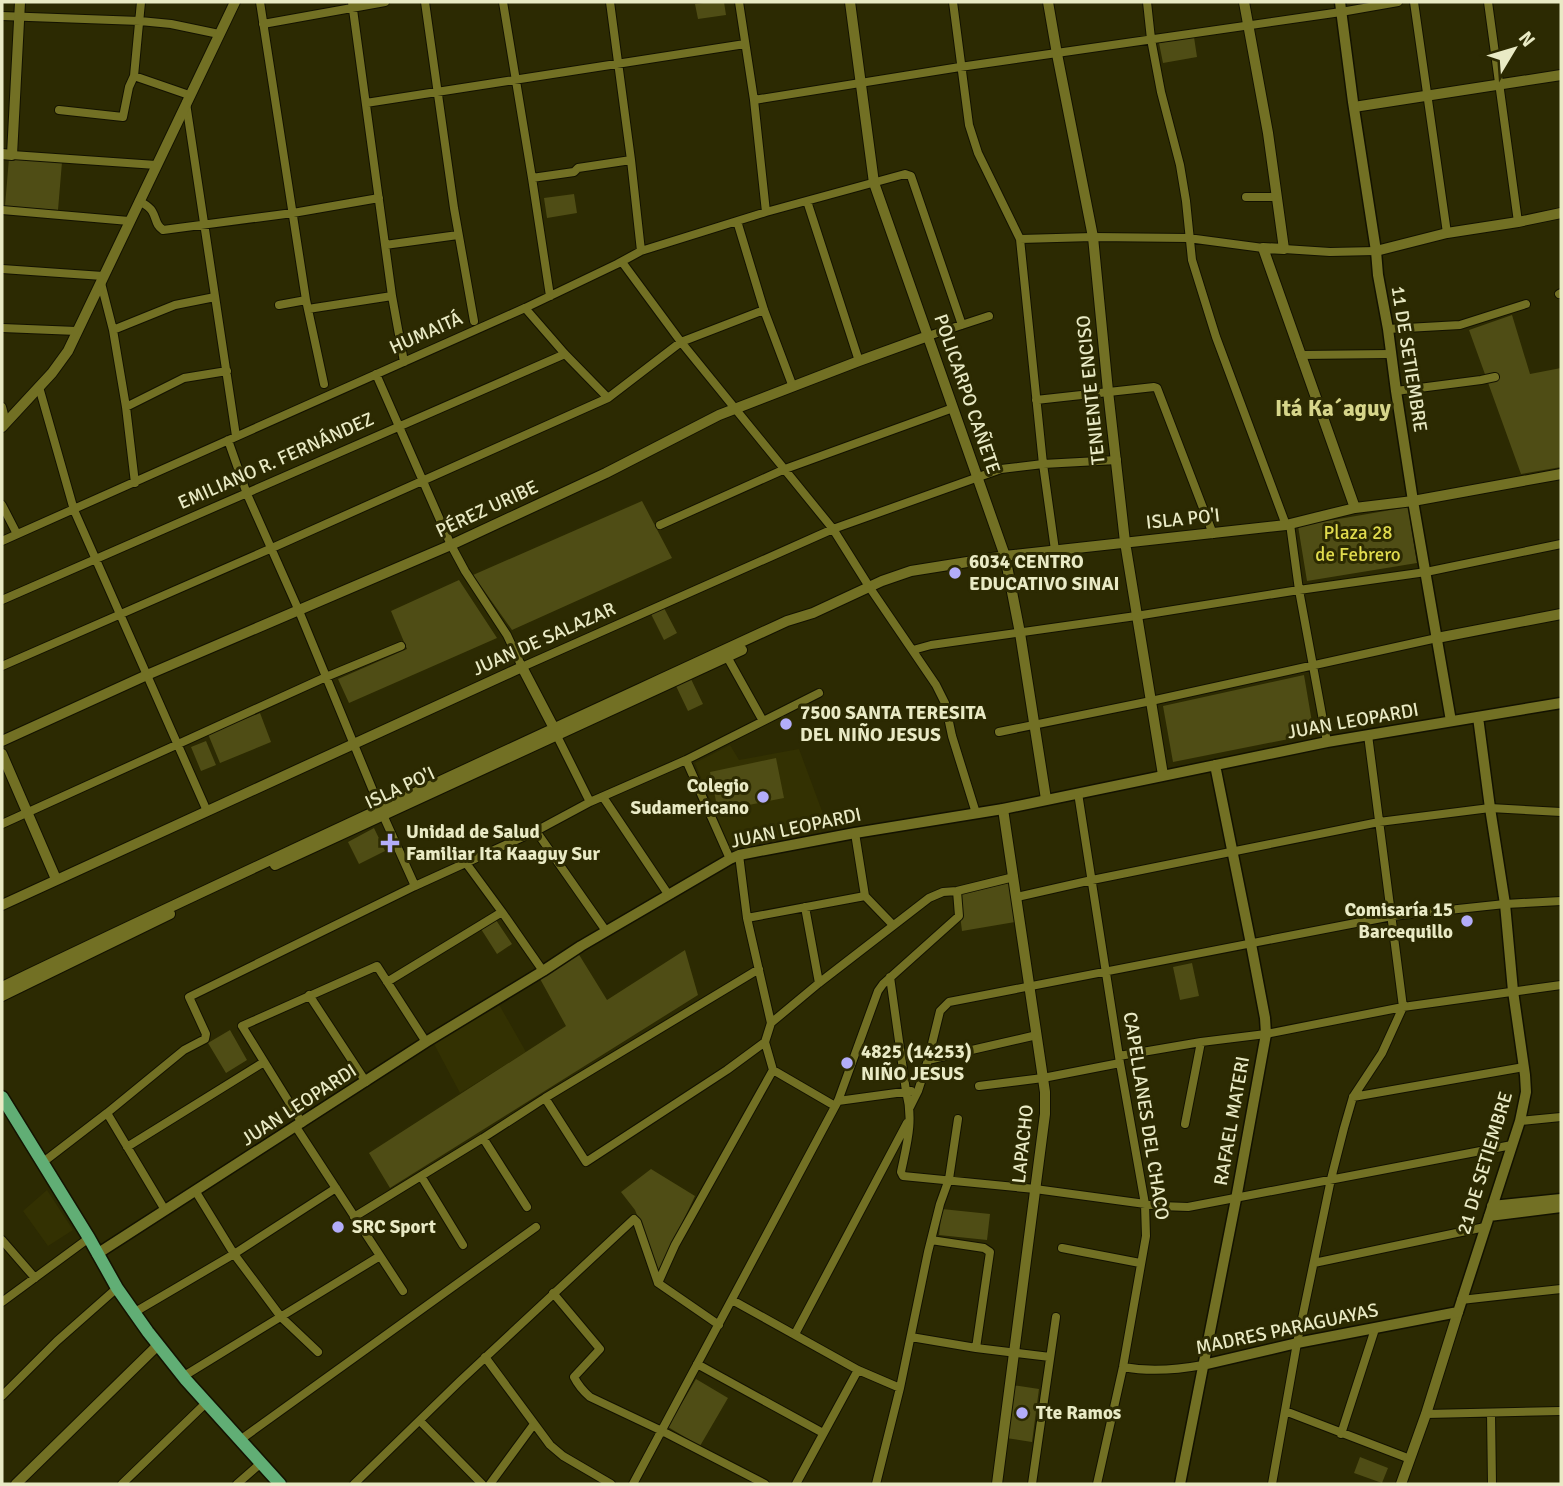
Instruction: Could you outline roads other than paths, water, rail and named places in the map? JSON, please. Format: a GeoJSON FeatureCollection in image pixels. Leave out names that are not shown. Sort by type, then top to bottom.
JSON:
{"type":"FeatureCollection","features":[{"type":"Feature","properties":{"kind":"main road","name":"11 DE SETIEMBRE"},"geometry":{"type":"LineString","coordinates":[[1341,7],[1378,275],[1451,721]]}},
{"type":"Feature","properties":{"kind":"main road","name":"JUAN LEOPARDI"},"geometry":{"type":"LineString","coordinates":[[97,1254],[426,1042],[668,894],[734,857],[1003,808],[1368,735],[1561,703]]}},
{"type":"Feature","properties":{"kind":"main road","name":"21 DE SETIEMBRE"},"geometry":{"type":"LineString","coordinates":[[1458,1312],[1520,1121],[1526,1092],[1505,904],[1478,717]]}},
{"type":"Feature","properties":{"kind":"main road","name":"RAFAEL MATERI"},"geometry":{"type":"LineString","coordinates":[[1180,1484],[1266,1034],[1216,765]]}},
{"type":"Feature","properties":{"kind":"main road"},"geometry":{"type":"LineString","coordinates":[[2,1097],[117,1288],[158,1345],[280,1484]]}},
{"type":"Feature","properties":{"kind":"main road"},"geometry":{"type":"LineString","coordinates":[[1490,1211],[1561,1199]]}},
{"type":"Feature","properties":{"kind":"main road"},"geometry":{"type":"LineString","coordinates":[[1531,1206],[1561,1207]]}},
{"type":"Feature","properties":{"kind":"main road","name":"MADRES PARAGUAYAS"},"geometry":{"type":"LineString","coordinates":[[1203,1366],[1297,1343],[1458,1312]]}},
{"type":"Feature","properties":{"kind":"street"},"geometry":{"type":"LineString","coordinates":[[20,2],[7,154],[156,165]]}},
{"type":"Feature","properties":{"kind":"street"},"geometry":{"type":"LineString","coordinates":[[59,110],[123,117],[134,76],[141,2]]}},
{"type":"Feature","properties":{"kind":"street"},"geometry":{"type":"LineString","coordinates":[[4,425],[52,373],[68,351],[235,2]]}},
{"type":"Feature","properties":{"kind":"street"},"geometry":{"type":"LineString","coordinates":[[260,2],[307,305],[324,384]]}},
{"type":"Feature","properties":{"kind":"street"},"geometry":{"type":"LineString","coordinates":[[263,24],[352,5],[385,2]]}},
{"type":"Feature","properties":{"kind":"street"},"geometry":{"type":"LineString","coordinates":[[425,2],[458,235],[474,321]]}},
{"type":"Feature","properties":{"kind":"street"},"geometry":{"type":"LineString","coordinates":[[503,2],[550,296]]}},
{"type":"Feature","properties":{"kind":"street"},"geometry":{"type":"LineString","coordinates":[[610,2],[641,251]]}},
{"type":"Feature","properties":{"kind":"street"},"geometry":{"type":"LineString","coordinates":[[742,2],[766,212]]}},
{"type":"Feature","properties":{"kind":"street","name":"POLICARPO CAÑETE"},"geometry":{"type":"LineString","coordinates":[[849,2],[874,183],[1005,556],[1020,632],[1046,799]]}},
{"type":"Feature","properties":{"kind":"street"},"geometry":{"type":"LineString","coordinates":[[953,2],[960,66],[973,140],[1020,239],[1043,464],[1055,550]]}},
{"type":"Feature","properties":{"kind":"street","name":"TENIENTE ENCISO"},"geometry":{"type":"LineString","coordinates":[[1048,2],[1093,237],[1125,542],[1163,775]]}},
{"type":"Feature","properties":{"kind":"street"},"geometry":{"type":"LineString","coordinates":[[1147,2],[1161,92],[1180,165],[1188,238],[1195,272],[1216,337],[1288,524],[1327,743]]}},
{"type":"Feature","properties":{"kind":"street"},"geometry":{"type":"LineString","coordinates":[[1244,2],[1268,133],[1284,249]]}},
{"type":"Feature","properties":{"kind":"street"},"geometry":{"type":"LineString","coordinates":[[754,100],[960,66],[1057,54],[1248,24],[1341,7],[1398,2]]}},
{"type":"Feature","properties":{"kind":"street"},"geometry":{"type":"LineString","coordinates":[[1414,2],[1447,233]]}},
{"type":"Feature","properties":{"kind":"street"},"geometry":{"type":"LineString","coordinates":[[1488,2],[1518,222]]}},
{"type":"Feature","properties":{"kind":"street"},"geometry":{"type":"LineString","coordinates":[[352,5],[392,296],[404,362]]}},
{"type":"Feature","properties":{"kind":"street"},"geometry":{"type":"LineString","coordinates":[[2,16],[140,21],[219,34]]}},
{"type":"Feature","properties":{"kind":"street"},"geometry":{"type":"LineString","coordinates":[[366,103],[745,44]]}},
{"type":"Feature","properties":{"kind":"street"},"geometry":{"type":"LineString","coordinates":[[1354,107],[1561,75]]}},
{"type":"Feature","properties":{"kind":"street"},"geometry":{"type":"LineString","coordinates":[[134,76],[188,99]]}},
{"type":"Feature","properties":{"kind":"street"},"geometry":{"type":"LineString","coordinates":[[188,99],[203,226],[227,371],[232,438],[247,494],[415,886]]}},
{"type":"Feature","properties":{"kind":"street"},"geometry":{"type":"LineString","coordinates":[[533,178],[631,160]]}},
{"type":"Feature","properties":{"kind":"street","name":"HUMAITÁ"},"geometry":{"type":"LineString","coordinates":[[2,541],[525,308],[641,251],[766,212],[905,174],[911,176],[962,325]]}},
{"type":"Feature","properties":{"kind":"street"},"geometry":{"type":"LineString","coordinates":[[1246,197],[1277,197]]}},
{"type":"Feature","properties":{"kind":"street"},"geometry":{"type":"LineString","coordinates":[[139,201],[148,206],[159,228],[163,230],[293,213],[379,198]]}},
{"type":"Feature","properties":{"kind":"street"},"geometry":{"type":"LineString","coordinates":[[807,201],[859,361]]}},
{"type":"Feature","properties":{"kind":"street"},"geometry":{"type":"LineString","coordinates":[[2,210],[129,221]]}},
{"type":"Feature","properties":{"kind":"street"},"geometry":{"type":"LineString","coordinates":[[1020,239],[1188,238],[1262,248],[1331,252],[1376,251],[1447,233],[1561,213]]}},
{"type":"Feature","properties":{"kind":"street"},"geometry":{"type":"LineString","coordinates":[[737,221],[764,310],[793,387]]}},
{"type":"Feature","properties":{"kind":"street"},"geometry":{"type":"LineString","coordinates":[[385,246],[458,235]]}},
{"type":"Feature","properties":{"kind":"street"},"geometry":{"type":"LineString","coordinates":[[1262,248],[1355,508]]}},
{"type":"Feature","properties":{"kind":"street"},"geometry":{"type":"LineString","coordinates":[[622,262],[681,342],[833,529],[936,685],[945,703],[952,736],[976,813]]}},
{"type":"Feature","properties":{"kind":"street"},"geometry":{"type":"LineString","coordinates":[[2,269],[102,279]]}},
{"type":"Feature","properties":{"kind":"street"},"geometry":{"type":"LineString","coordinates":[[102,279],[127,407],[135,483]]}},
{"type":"Feature","properties":{"kind":"street"},"geometry":{"type":"LineString","coordinates":[[279,305],[307,305],[392,296]]}},
{"type":"Feature","properties":{"kind":"street"},"geometry":{"type":"LineString","coordinates":[[113,330],[166,308],[215,297]]}},
{"type":"Feature","properties":{"kind":"street"},"geometry":{"type":"LineString","coordinates":[[1388,329],[1460,325],[1526,304]]}},
{"type":"Feature","properties":{"kind":"street"},"geometry":{"type":"LineString","coordinates":[[525,308],[608,398]]}},
{"type":"Feature","properties":{"kind":"street"},"geometry":{"type":"LineString","coordinates":[[2,666],[608,398],[681,342],[764,310]]}},
{"type":"Feature","properties":{"kind":"street","name":"PÉREZ URIBE"},"geometry":{"type":"LineString","coordinates":[[2,741],[147,675],[451,545],[606,473],[699,424],[859,361],[989,316]]}},
{"type":"Feature","properties":{"kind":"street"},"geometry":{"type":"LineString","coordinates":[[2,328],[77,331]]}},
{"type":"Feature","properties":{"kind":"street","name":"EMILIANO R. FERNÁNDEZ"},"geometry":{"type":"LineString","coordinates":[[2,600],[565,354]]}},
{"type":"Feature","properties":{"kind":"street"},"geometry":{"type":"LineString","coordinates":[[1300,355],[1391,354]]}},
{"type":"Feature","properties":{"kind":"street"},"geometry":{"type":"LineString","coordinates":[[127,407],[184,377],[227,371]]}},
{"type":"Feature","properties":{"kind":"street"},"geometry":{"type":"LineString","coordinates":[[376,374],[451,545],[507,635],[590,802]]}},
{"type":"Feature","properties":{"kind":"street"},"geometry":{"type":"LineString","coordinates":[[1396,391],[1495,377]]}},
{"type":"Feature","properties":{"kind":"street"},"geometry":{"type":"LineString","coordinates":[[39,387],[74,510],[207,811]]}},
{"type":"Feature","properties":{"kind":"street"},"geometry":{"type":"LineString","coordinates":[[1036,400],[1154,387],[1160,391],[1213,534]]}},
{"type":"Feature","properties":{"kind":"street"},"geometry":{"type":"LineString","coordinates":[[2,407],[4,425]]}},
{"type":"Feature","properties":{"kind":"street"},"geometry":{"type":"LineString","coordinates":[[660,525],[785,469],[953,408]]}},
{"type":"Feature","properties":{"kind":"street","name":"JUAN DE SALAZAR"},"geometry":{"type":"LineString","coordinates":[[2,905],[522,667],[833,529],[1002,469],[1117,460]]}},
{"type":"Feature","properties":{"kind":"street","name":"ISLA PO'I"},"geometry":{"type":"LineString","coordinates":[[2,987],[203,890],[911,571],[1005,556],[1288,524],[1355,508],[1413,501],[1561,474]]}},
{"type":"Feature","properties":{"kind":"street"},"geometry":{"type":"LineString","coordinates":[[2,505],[17,534]]}},
{"type":"Feature","properties":{"kind":"street"},"geometry":{"type":"LineString","coordinates":[[913,650],[931,645],[1426,572],[1561,544]]}},
{"type":"Feature","properties":{"kind":"street"},"geometry":{"type":"LineString","coordinates":[[999,732],[1561,614]]}},
{"type":"Feature","properties":{"kind":"street"},"geometry":{"type":"LineString","coordinates":[[2,824],[401,646]]}},
{"type":"Feature","properties":{"kind":"street"},"geometry":{"type":"LineString","coordinates":[[725,654],[763,721]]}},
{"type":"Feature","properties":{"kind":"street"},"geometry":{"type":"LineString","coordinates":[[41,1163],[184,1050],[205,1039],[206,1034],[189,997],[819,694]]}},
{"type":"Feature","properties":{"kind":"street"},"geometry":{"type":"LineString","coordinates":[[1272,1484],[1297,1343],[1331,1179],[1353,1097],[1382,1054],[1403,1007],[1368,735]]}},
{"type":"Feature","properties":{"kind":"street"},"geometry":{"type":"LineString","coordinates":[[2,754],[56,879]]}},
{"type":"Feature","properties":{"kind":"street"},"geometry":{"type":"LineString","coordinates":[[658,1283],[681,1235],[773,1070],[765,1042],[771,1023],[734,857],[686,760]]}},
{"type":"Feature","properties":{"kind":"street","name":"CAPELLANES DEL CHACO"},"geometry":{"type":"LineString","coordinates":[[1078,793],[1145,1204],[1146,1236],[1123,1367],[1097,1484]]}},
{"type":"Feature","properties":{"kind":"street"},"geometry":{"type":"LineString","coordinates":[[603,797],[668,894]]}},
{"type":"Feature","properties":{"kind":"street","name":"LAPACHO"},"geometry":{"type":"LineString","coordinates":[[997,1484],[1045,1114],[1045,1092],[1003,808]]}},
{"type":"Feature","properties":{"kind":"street"},"geometry":{"type":"LineString","coordinates":[[1017,897],[1379,822],[1490,808],[1561,812]]}},
{"type":"Feature","properties":{"kind":"street","name":"ISLA PO'I"},"geometry":{"type":"LineString","coordinates":[[2,996],[383,811]]}},
{"type":"Feature","properties":{"kind":"street"},"geometry":{"type":"LineString","coordinates":[[536,831],[606,932]]}},
{"type":"Feature","properties":{"kind":"street"},"geometry":{"type":"LineString","coordinates":[[855,833],[865,896],[893,925]]}},
{"type":"Feature","properties":{"kind":"street"},"geometry":{"type":"LineString","coordinates":[[466,863],[543,971]]}},
{"type":"Feature","properties":{"kind":"street"},"geometry":{"type":"LineString","coordinates":[[771,1023],[929,898],[943,892],[1014,877]]}},
{"type":"Feature","properties":{"kind":"street"},"geometry":{"type":"LineString","coordinates":[[633,1484],[837,1103],[878,991],[890,977],[959,916],[957,891]]}},
{"type":"Feature","properties":{"kind":"street"},"geometry":{"type":"LineString","coordinates":[[747,918],[865,896]]}},
{"type":"Feature","properties":{"kind":"street"},"geometry":{"type":"LineString","coordinates":[[1512,1145],[1188,1207],[903,1176],[901,1172],[911,1112],[929,1060],[940,1011],[948,1002],[1392,916],[1561,901]]}},
{"type":"Feature","properties":{"kind":"street"},"geometry":{"type":"LineString","coordinates":[[805,907],[819,983]]}},
{"type":"Feature","properties":{"kind":"street"},"geometry":{"type":"LineString","coordinates":[[387,982],[502,912]]}},
{"type":"Feature","properties":{"kind":"street"},"geometry":{"type":"LineString","coordinates":[[403,1291],[336,1188],[242,1026],[377,965],[426,1042]]}},
{"type":"Feature","properties":{"kind":"street"},"geometry":{"type":"LineString","coordinates":[[354,1217],[759,969]]}},
{"type":"Feature","properties":{"kind":"street"},"geometry":{"type":"LineString","coordinates":[[795,1334],[911,1112],[890,977]]}},
{"type":"Feature","properties":{"kind":"street"},"geometry":{"type":"LineString","coordinates":[[979,1086],[1043,1078],[1201,1042],[1266,1034],[1403,1007],[1561,985]]}},
{"type":"Feature","properties":{"kind":"street"},"geometry":{"type":"LineString","coordinates":[[309,995],[366,1082]]}},
{"type":"Feature","properties":{"kind":"street"},"geometry":{"type":"LineString","coordinates":[[929,1060],[1037,1035]]}},
{"type":"Feature","properties":{"kind":"street"},"geometry":{"type":"LineString","coordinates":[[545,1098],[586,1162],[765,1042]]}},
{"type":"Feature","properties":{"kind":"street"},"geometry":{"type":"LineString","coordinates":[[1185,1124],[1201,1042]]}},
{"type":"Feature","properties":{"kind":"street"},"geometry":{"type":"LineString","coordinates":[[127,1147],[264,1062]]}},
{"type":"Feature","properties":{"kind":"street"},"geometry":{"type":"LineString","coordinates":[[1353,1097],[1524,1067]]}},
{"type":"Feature","properties":{"kind":"street"},"geometry":{"type":"LineString","coordinates":[[773,1070],[837,1103],[918,1091]]}},
{"type":"Feature","properties":{"kind":"street"},"geometry":{"type":"LineString","coordinates":[[107,1113],[165,1210]]}},
{"type":"Feature","properties":{"kind":"street"},"geometry":{"type":"LineString","coordinates":[[1520,1121],[1561,1117]]}},
{"type":"Feature","properties":{"kind":"street"},"geometry":{"type":"LineString","coordinates":[[876,1484],[900,1388],[931,1240],[949,1179],[958,1119]]}},
{"type":"Feature","properties":{"kind":"street"},"geometry":{"type":"LineString","coordinates":[[483,1138],[527,1208]]}},
{"type":"Feature","properties":{"kind":"street"},"geometry":{"type":"LineString","coordinates":[[421,1176],[463,1245]]}},
{"type":"Feature","properties":{"kind":"street"},"geometry":{"type":"LineString","coordinates":[[135,1312],[234,1254],[336,1188]]}},
{"type":"Feature","properties":{"kind":"street"},"geometry":{"type":"LineString","coordinates":[[196,1192],[234,1254],[281,1317],[318,1352]]}},
{"type":"Feature","properties":{"kind":"street"},"geometry":{"type":"LineString","coordinates":[[354,1484],[485,1357],[634,1219],[658,1283],[719,1325]]}},
{"type":"Feature","properties":{"kind":"street"},"geometry":{"type":"LineString","coordinates":[[240,1440],[536,1227]]}},
{"type":"Feature","properties":{"kind":"street"},"geometry":{"type":"LineString","coordinates":[[1314,1263],[1485,1227]]}},
{"type":"Feature","properties":{"kind":"street"},"geometry":{"type":"LineString","coordinates":[[2,1302],[89,1238]]}},
{"type":"Feature","properties":{"kind":"street"},"geometry":{"type":"LineString","coordinates":[[2,1240],[35,1278]]}},
{"type":"Feature","properties":{"kind":"street"},"geometry":{"type":"LineString","coordinates":[[931,1240],[984,1248],[990,1252],[976,1348]]}},
{"type":"Feature","properties":{"kind":"street"},"geometry":{"type":"LineString","coordinates":[[1062,1248],[1140,1264]]}},
{"type":"Feature","properties":{"kind":"street"},"geometry":{"type":"LineString","coordinates":[[184,1376],[380,1256]]}},
{"type":"Feature","properties":{"kind":"street"},"geometry":{"type":"LineString","coordinates":[[2,1396],[57,1341],[117,1288]]}},
{"type":"Feature","properties":{"kind":"street"},"geometry":{"type":"LineString","coordinates":[[1461,1300],[1561,1289]]}},
{"type":"Feature","properties":{"kind":"street"},"geometry":{"type":"LineString","coordinates":[[553,1293],[600,1349],[574,1377],[590,1397],[765,1484]]}},
{"type":"Feature","properties":{"kind":"street"},"geometry":{"type":"LineString","coordinates":[[732,1300],[858,1370],[900,1388]]}},
{"type":"Feature","properties":{"kind":"street","name":"21 DE SETIEMBRE"},"geometry":{"type":"LineString","coordinates":[[1401,1484],[1458,1312]]}},
{"type":"Feature","properties":{"kind":"street"},"geometry":{"type":"LineString","coordinates":[[1032,1484],[1056,1317]]}},
{"type":"Feature","properties":{"kind":"street"},"geometry":{"type":"LineString","coordinates":[[1341,1434],[1375,1329]]}},
{"type":"Feature","properties":{"kind":"street"},"geometry":{"type":"LineString","coordinates":[[911,1337],[1050,1357]]}},
{"type":"Feature","properties":{"kind":"street"},"geometry":{"type":"LineString","coordinates":[[16,1484],[158,1345]]}},
{"type":"Feature","properties":{"kind":"street"},"geometry":{"type":"LineString","coordinates":[[485,1357],[550,1445],[563,1456],[611,1484]]}},
{"type":"Feature","properties":{"kind":"street"},"geometry":{"type":"LineString","coordinates":[[697,1364],[823,1433]]}},
{"type":"Feature","properties":{"kind":"street","name":"MADRES PARAGUAYAS"},"geometry":{"type":"LineString","coordinates":[[1123,1367],[1169,1370],[1203,1366]]}},
{"type":"Feature","properties":{"kind":"street"},"geometry":{"type":"LineString","coordinates":[[796,1484],[858,1370]]}},
{"type":"Feature","properties":{"kind":"street"},"geometry":{"type":"LineString","coordinates":[[122,1484],[207,1402]]}},
{"type":"Feature","properties":{"kind":"street"},"geometry":{"type":"LineString","coordinates":[[1285,1411],[1410,1459]]}},
{"type":"Feature","properties":{"kind":"street"},"geometry":{"type":"LineString","coordinates":[[1426,1414],[1561,1411]]}},
{"type":"Feature","properties":{"kind":"street"},"geometry":{"type":"LineString","coordinates":[[1491,1413],[1492,1484]]}},
{"type":"Feature","properties":{"kind":"street"},"geometry":{"type":"LineString","coordinates":[[420,1421],[482,1484]]}},
{"type":"Feature","properties":{"kind":"street"},"geometry":{"type":"LineString","coordinates":[[490,1484],[534,1424]]}},
{"type":"Feature","properties":{"kind":"street"},"geometry":{"type":"LineString","coordinates":[[237,1484],[261,1463]]}},
{"type":"Feature","properties":{"kind":"place","name":"6034 CENTRO EDUCATIVO SINAI"},"geometry":{"type":"Point","coordinates":[955,573]}},
{"type":"Feature","properties":{"kind":"place","name":"7500 SANTA TERESITA DEL NIÑO JESUS"},"geometry":{"type":"Point","coordinates":[786,724]}},
{"type":"Feature","properties":{"kind":"place","name":"Colegio Sudamericano"},"geometry":{"type":"Point","coordinates":[763,797]}},
{"type":"Feature","properties":{"kind":"place","name":"Unidad de Salud Familiar Ita Kaaguy Sur"},"geometry":{"type":"Point","coordinates":[390,843]}},
{"type":"Feature","properties":{"kind":"place","name":"Comisaría 15 Barcequillo"},"geometry":{"type":"Point","coordinates":[1467,921]}},
{"type":"Feature","properties":{"kind":"place","name":"4825 (14253) NIÑO JESUS"},"geometry":{"type":"Point","coordinates":[847,1063]}},
{"type":"Feature","properties":{"kind":"place","name":"SRC Sport"},"geometry":{"type":"Point","coordinates":[338,1227]}},
{"type":"Feature","properties":{"kind":"place","name":"Tte Ramos"},"geometry":{"type":"Point","coordinates":[1022,1413]}},
{"type":"Feature","properties":{"kind":"district","name":"Itá Ka´aguy"},"geometry":{"type":"Point","coordinates":[1333,408]}},
{"type":"Feature","properties":{"kind":"park label","name":"Plaza 28 de Febrero"},"geometry":{"type":"Point","coordinates":[1358,544]}}]}
